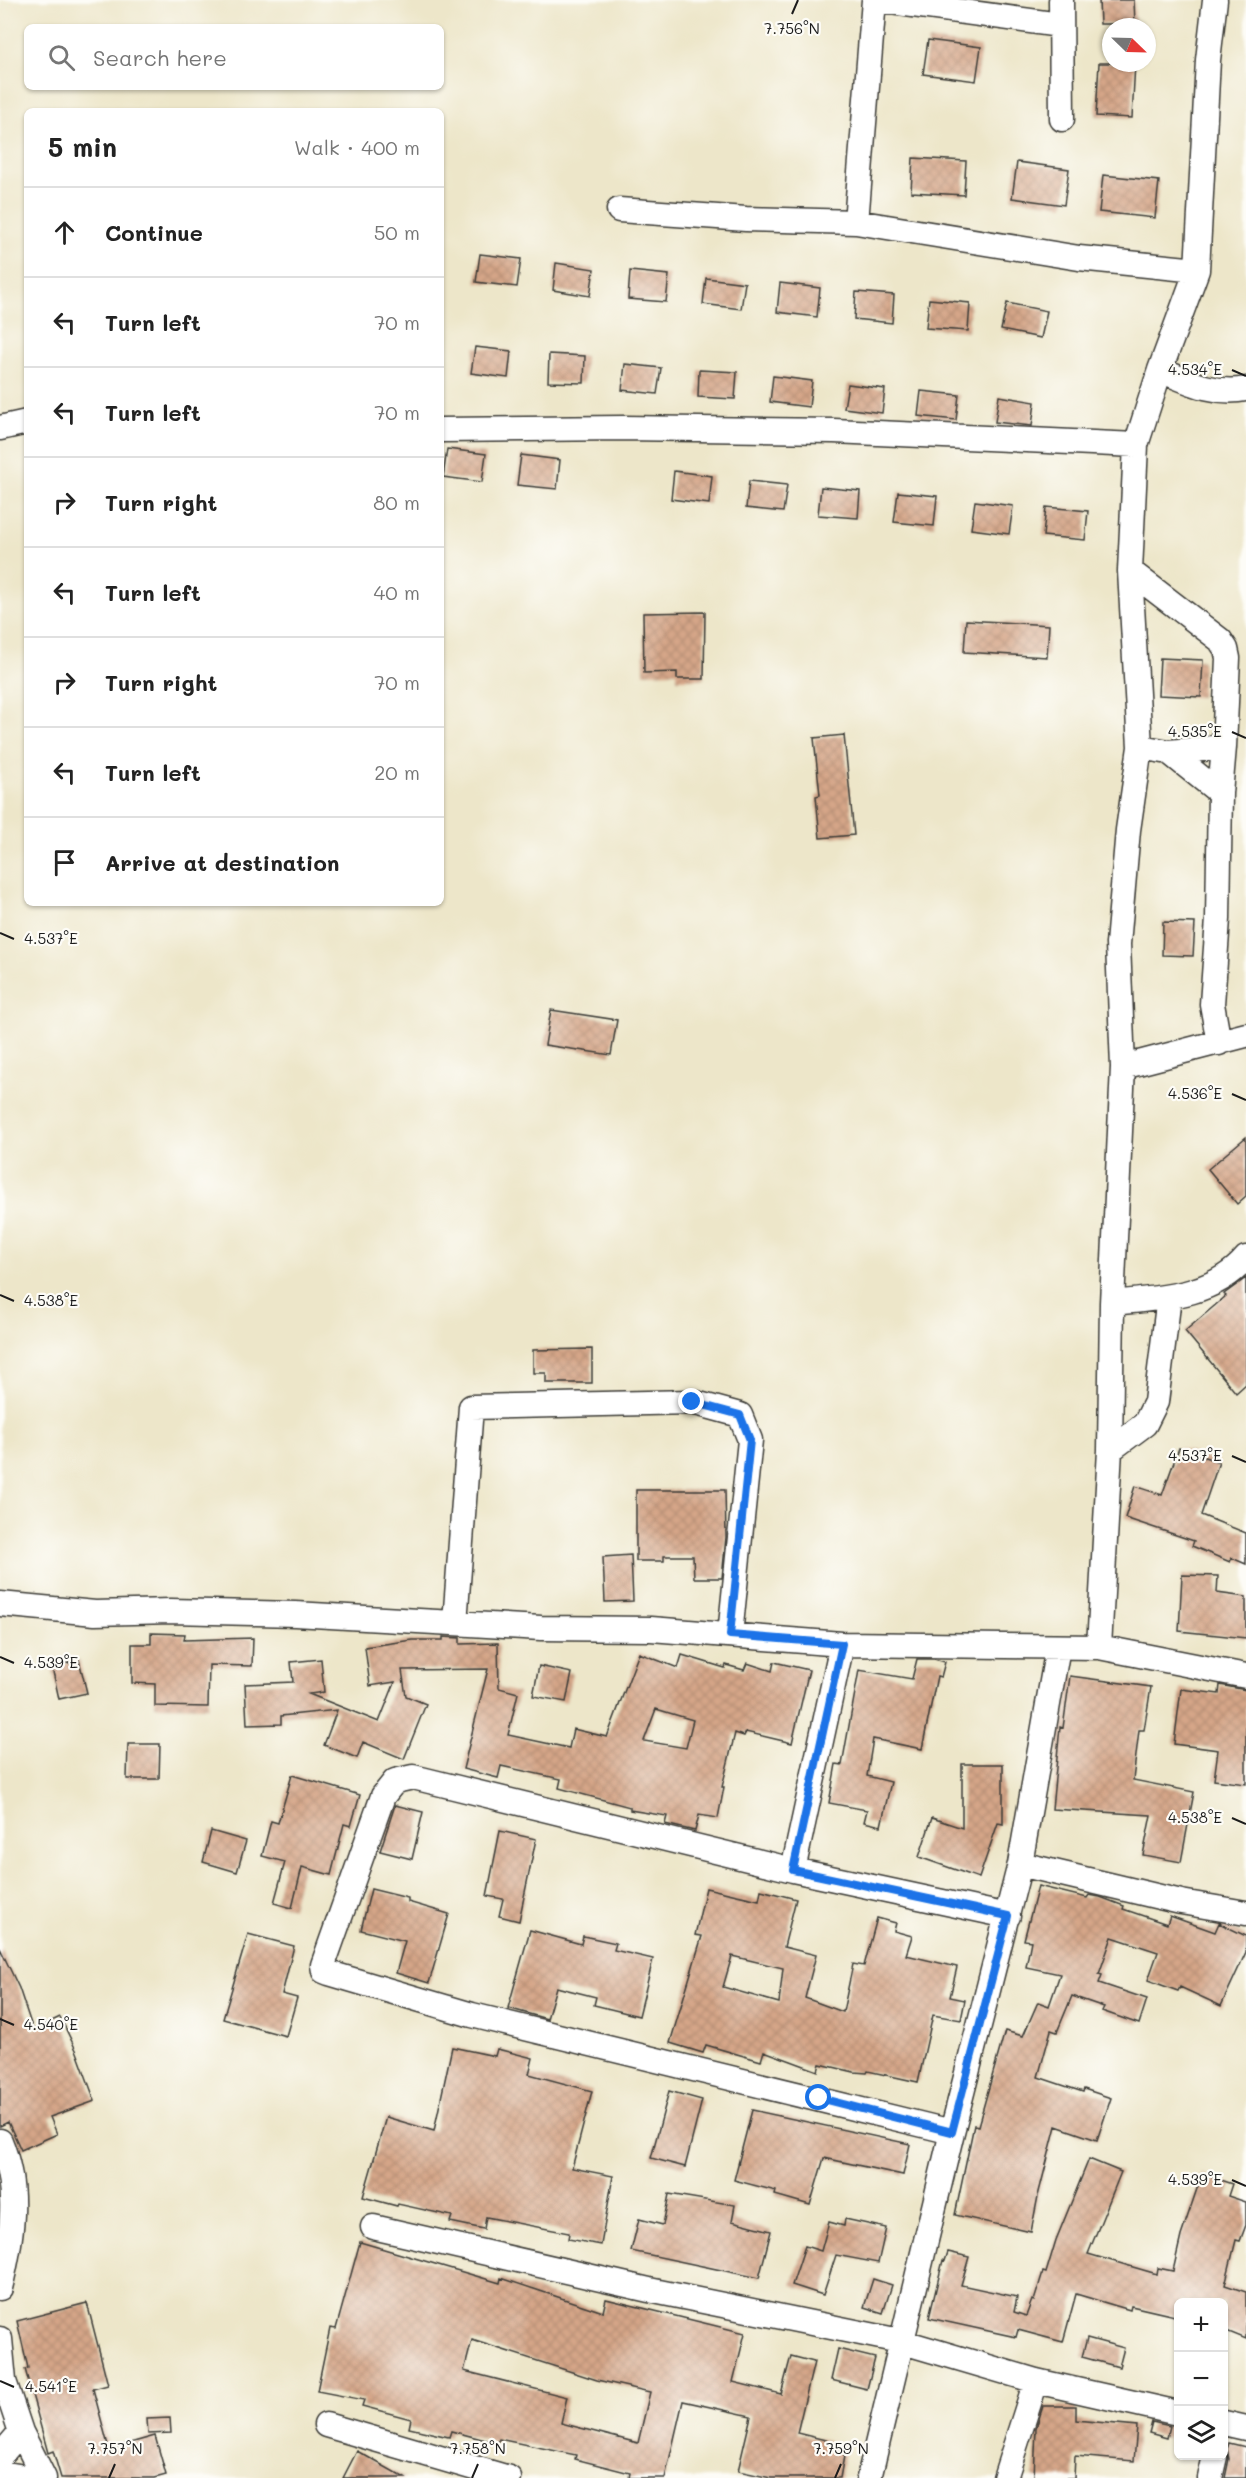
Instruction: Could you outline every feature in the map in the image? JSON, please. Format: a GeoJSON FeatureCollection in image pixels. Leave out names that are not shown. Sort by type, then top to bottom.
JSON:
{"type":"FeatureCollection","features":[{"type":"Feature","properties":{"kind":"street"},"geometry":{"type":"LineString","coordinates":[[856,222],[875,0],[1060,25]]}},
{"type":"Feature","properties":{"kind":"street"},"geometry":{"type":"LineString","coordinates":[[1061,0],[1062,119]]}},
{"type":"Feature","properties":{"kind":"street"},"geometry":{"type":"LineString","coordinates":[[1099,1647],[1110,1450],[1113,1303],[1123,1067],[1119,944],[1128,830],[1140,747],[1130,571],[1136,445],[1160,370],[1197,270],[1208,60],[1215,0]]}},
{"type":"Feature","properties":{"kind":"street"},"geometry":{"type":"LineString","coordinates":[[619,210],[746,219],[856,222],[1079,258],[1197,270]]}},
{"type":"Feature","properties":{"kind":"street"},"geometry":{"type":"LineString","coordinates":[[1160,370],[1195,385],[1228,392],[1246,389]]}},
{"type":"Feature","properties":{"kind":"street"},"geometry":{"type":"LineString","coordinates":[[0,428],[24,423]]}},
{"type":"Feature","properties":{"kind":"street"},"geometry":{"type":"LineString","coordinates":[[444,430],[623,428],[834,431],[1136,445]]}},
{"type":"Feature","properties":{"kind":"street"},"geometry":{"type":"LineString","coordinates":[[1130,571],[1220,640],[1226,649],[1228,658],[1220,793],[1218,919],[1212,1004],[1219,1042]]}},
{"type":"Feature","properties":{"kind":"street"},"geometry":{"type":"LineString","coordinates":[[1140,747],[1169,752],[1224,747]]}},
{"type":"Feature","properties":{"kind":"street"},"geometry":{"type":"LineString","coordinates":[[1169,752],[1220,793]]}},
{"type":"Feature","properties":{"kind":"street"},"geometry":{"type":"LineString","coordinates":[[1123,1067],[1246,1035]]}},
{"type":"Feature","properties":{"kind":"street"},"geometry":{"type":"LineString","coordinates":[[1113,1303],[1169,1297],[1211,1285],[1227,1277],[1246,1258]]}},
{"type":"Feature","properties":{"kind":"street"},"geometry":{"type":"LineString","coordinates":[[1110,1450],[1145,1424],[1156,1402],[1169,1297]]}},
{"type":"Feature","properties":{"kind":"street"},"geometry":{"type":"LineString","coordinates":[[455,1623],[471,1407],[692,1402],[740,1415],[750,1440],[730,1635]]}},
{"type":"Feature","properties":{"kind":"street"},"geometry":{"type":"LineString","coordinates":[[0,1604],[95,1613],[171,1611],[295,1614],[541,1628],[651,1629],[842,1644],[1099,1647],[1246,1676]]}},
{"type":"Feature","properties":{"kind":"street"},"geometry":{"type":"LineString","coordinates":[[793,1870],[842,1644]]}},
{"type":"Feature","properties":{"kind":"street"},"geometry":{"type":"LineString","coordinates":[[869,2478],[900,2341],[1020,1864],[1058,1647]]}},
{"type":"Feature","properties":{"kind":"street"},"geometry":{"type":"LineString","coordinates":[[952,2132],[472,2015],[329,1973],[324,1971],[323,1965],[383,1796],[395,1781],[413,1777],[793,1870],[1008,1916]]}},
{"type":"Feature","properties":{"kind":"street"},"geometry":{"type":"LineString","coordinates":[[1020,1864],[1181,1902],[1246,1913]]}},
{"type":"Feature","properties":{"kind":"street"},"geometry":{"type":"LineString","coordinates":[[0,2141],[6,2154],[14,2204],[8,2255],[0,2288]]}},
{"type":"Feature","properties":{"kind":"street"},"geometry":{"type":"LineString","coordinates":[[373,2227],[649,2290],[900,2341],[1036,2381],[1174,2412]]}},
{"type":"Feature","properties":{"kind":"street"},"geometry":{"type":"LineString","coordinates":[[0,2338],[4,2381],[21,2432],[44,2478]]}},
{"type":"Feature","properties":{"kind":"street"},"geometry":{"type":"LineString","coordinates":[[1005,2478],[1036,2381]]}},
{"type":"Feature","properties":{"kind":"street"},"geometry":{"type":"LineString","coordinates":[[326,2424],[509,2478]]}},
{"type":"Feature","properties":{"kind":"street"},"geometry":{"type":"LineString","coordinates":[[1228,2424],[1246,2428]]}},
{"type":"Feature","properties":{"kind":"street"},"geometry":{"type":"LineString","coordinates":[[0,2456],[21,2432]]}},
{"type":"Feature","properties":{"kind":"street"},"geometry":{"type":"LineString","coordinates":[[1210,2478],[1214,2460]]}},
{"type":"Feature","properties":{"kind":"street"},"geometry":{"type":"LineString","coordinates":[[0,2473],[31,2478]]}},
{"type":"Feature","properties":{"kind":"building"},"geometry":{"type":"Polygon","coordinates":[[[1099,0],[1134,0],[1135,18],[1102,18],[1102,24],[1100,24],[1099,0]]]}},
{"type":"Feature","properties":{"kind":"building"},"geometry":{"type":"Polygon","coordinates":[[[928,40],[981,47],[976,81],[923,74],[928,40]]]}},
{"type":"Feature","properties":{"kind":"building"},"geometry":{"type":"Polygon","coordinates":[[[1099,63],[1102,63],[1102,72],[1135,72],[1132,118],[1096,116],[1099,63]]]}},
{"type":"Feature","properties":{"kind":"building"},"geometry":{"type":"Polygon","coordinates":[[[913,158],[966,161],[964,195],[911,192],[913,158]]]}},
{"type":"Feature","properties":{"kind":"building"},"geometry":{"type":"Polygon","coordinates":[[[1017,162],[1069,169],[1064,205],[1012,198],[1017,162]]]}},
{"type":"Feature","properties":{"kind":"building"},"geometry":{"type":"Polygon","coordinates":[[[1103,175],[1159,181],[1155,218],[1099,212],[1103,175]]]}},
{"type":"Feature","properties":{"kind":"building"},"geometry":{"type":"Polygon","coordinates":[[[480,254],[521,259],[517,287],[476,282],[480,254]]]}},
{"type":"Feature","properties":{"kind":"building"},"geometry":{"type":"Polygon","coordinates":[[[556,263],[594,269],[590,296],[553,290],[556,263]]]}},
{"type":"Feature","properties":{"kind":"building"},"geometry":{"type":"Polygon","coordinates":[[[630,271],[669,275],[666,302],[628,299],[630,271]]]}},
{"type":"Feature","properties":{"kind":"building"},"geometry":{"type":"Polygon","coordinates":[[[706,278],[745,283],[741,309],[703,304],[706,278]]]}},
{"type":"Feature","properties":{"kind":"building"},"geometry":{"type":"Polygon","coordinates":[[[780,283],[820,288],[817,317],[777,312],[780,283]]]}},
{"type":"Feature","properties":{"kind":"building"},"geometry":{"type":"Polygon","coordinates":[[[856,292],[894,295],[892,323],[854,319],[856,292]]]}},
{"type":"Feature","properties":{"kind":"building"},"geometry":{"type":"Polygon","coordinates":[[[929,299],[970,303],[968,331],[926,328],[929,299]]]}},
{"type":"Feature","properties":{"kind":"building"},"geometry":{"type":"Polygon","coordinates":[[[1007,303],[1047,311],[1041,338],[1001,330],[1007,303]]]}},
{"type":"Feature","properties":{"kind":"building"},"geometry":{"type":"Polygon","coordinates":[[[475,347],[511,351],[508,378],[471,373],[475,347]]]}},
{"type":"Feature","properties":{"kind":"building"},"geometry":{"type":"Polygon","coordinates":[[[549,354],[585,356],[584,383],[548,382],[549,354]]]}},
{"type":"Feature","properties":{"kind":"building"},"geometry":{"type":"Polygon","coordinates":[[[625,364],[661,368],[657,394],[622,390],[625,364]]]}},
{"type":"Feature","properties":{"kind":"building"},"geometry":{"type":"Polygon","coordinates":[[[699,370],[737,372],[735,399],[698,397],[699,370]]]}},
{"type":"Feature","properties":{"kind":"building"},"geometry":{"type":"Polygon","coordinates":[[[773,376],[812,381],[809,407],[770,402],[773,376]]]}},
{"type":"Feature","properties":{"kind":"building"},"geometry":{"type":"Polygon","coordinates":[[[848,384],[885,389],[882,413],[844,408],[848,384]]]}},
{"type":"Feature","properties":{"kind":"building"},"geometry":{"type":"Polygon","coordinates":[[[921,391],[959,395],[956,420],[918,416],[921,391]]]}},
{"type":"Feature","properties":{"kind":"building"},"geometry":{"type":"Polygon","coordinates":[[[999,396],[1035,402],[1032,426],[995,422],[999,396]]]}},
{"type":"Feature","properties":{"kind":"building"},"geometry":{"type":"Polygon","coordinates":[[[447,449],[486,454],[482,482],[444,477],[447,449]]]}},
{"type":"Feature","properties":{"kind":"building"},"geometry":{"type":"Polygon","coordinates":[[[521,455],[560,460],[557,489],[517,485],[521,455]]]}},
{"type":"Feature","properties":{"kind":"building"},"geometry":{"type":"Polygon","coordinates":[[[674,471],[712,476],[709,504],[671,499],[674,471]]]}},
{"type":"Feature","properties":{"kind":"building"},"geometry":{"type":"Polygon","coordinates":[[[749,481],[787,485],[783,512],[746,508],[749,481]]]}},
{"type":"Feature","properties":{"kind":"building"},"geometry":{"type":"Polygon","coordinates":[[[821,487],[860,491],[858,518],[818,515],[821,487]]]}},
{"type":"Feature","properties":{"kind":"building"},"geometry":{"type":"Polygon","coordinates":[[[898,492],[937,496],[934,526],[894,522],[898,492]]]}},
{"type":"Feature","properties":{"kind":"building"},"geometry":{"type":"Polygon","coordinates":[[[975,501],[1013,506],[1009,534],[971,529],[975,501]]]}},
{"type":"Feature","properties":{"kind":"building"},"geometry":{"type":"Polygon","coordinates":[[[1046,507],[1088,511],[1085,540],[1043,536],[1046,507]]]}},
{"type":"Feature","properties":{"kind":"building"},"geometry":{"type":"Polygon","coordinates":[[[705,612],[704,679],[677,679],[677,672],[644,673],[643,613],[705,612]]]}},
{"type":"Feature","properties":{"kind":"building"},"geometry":{"type":"Polygon","coordinates":[[[966,620],[1049,625],[1047,657],[964,652],[966,620]]]}},
{"type":"Feature","properties":{"kind":"building"},"geometry":{"type":"Polygon","coordinates":[[[1160,658],[1203,660],[1201,697],[1158,695],[1160,658]]]}},
{"type":"Feature","properties":{"kind":"building"},"geometry":{"type":"Polygon","coordinates":[[[844,735],[854,835],[820,838],[816,796],[820,795],[814,738],[844,735]]]}},
{"type":"Feature","properties":{"kind":"building"},"geometry":{"type":"Polygon","coordinates":[[[1163,922],[1195,923],[1193,956],[1162,955],[1163,922]]]}},
{"type":"Feature","properties":{"kind":"building"},"geometry":{"type":"Polygon","coordinates":[[[551,1010],[617,1020],[611,1055],[545,1045],[551,1010]]]}},
{"type":"Feature","properties":{"kind":"building"},"geometry":{"type":"Polygon","coordinates":[[[1246,1137],[1246,1196],[1237,1204],[1208,1169],[1246,1137]]]}},
{"type":"Feature","properties":{"kind":"building"},"geometry":{"type":"Polygon","coordinates":[[[1246,1278],[1246,1384],[1236,1393],[1185,1331],[1226,1296],[1224,1294],[1246,1278]]]}},
{"type":"Feature","properties":{"kind":"building"},"geometry":{"type":"Polygon","coordinates":[[[592,1349],[592,1383],[546,1383],[546,1373],[533,1373],[533,1350],[592,1349]]]}},
{"type":"Feature","properties":{"kind":"building"},"geometry":{"type":"Polygon","coordinates":[[[1179,1448],[1219,1462],[1201,1515],[1246,1533],[1246,1564],[1232,1558],[1230,1562],[1192,1546],[1194,1541],[1125,1518],[1135,1486],[1162,1495],[1179,1448]]]}},
{"type":"Feature","properties":{"kind":"building"},"geometry":{"type":"Polygon","coordinates":[[[636,1490],[725,1490],[726,1537],[722,1578],[694,1578],[693,1556],[664,1556],[664,1561],[636,1561],[636,1490]]]}},
{"type":"Feature","properties":{"kind":"building"},"geometry":{"type":"Polygon","coordinates":[[[631,1555],[633,1601],[605,1602],[603,1557],[631,1555]]]}},
{"type":"Feature","properties":{"kind":"building"},"geometry":{"type":"Polygon","coordinates":[[[1182,1575],[1218,1576],[1217,1593],[1246,1597],[1246,1638],[1179,1631],[1182,1575]]]}},
{"type":"Feature","properties":{"kind":"building"},"geometry":{"type":"Polygon","coordinates":[[[151,1633],[185,1634],[184,1640],[253,1638],[252,1666],[209,1665],[208,1707],[155,1706],[155,1684],[132,1683],[132,1644],[151,1644],[151,1633]]]}},
{"type":"Feature","properties":{"kind":"building"},"geometry":{"type":"Polygon","coordinates":[[[443,1637],[460,1638],[460,1644],[498,1643],[499,1688],[518,1693],[508,1735],[569,1748],[573,1729],[607,1737],[639,1653],[678,1668],[682,1655],[725,1668],[726,1665],[744,1670],[747,1663],[772,1671],[774,1662],[809,1670],[792,1743],[746,1732],[744,1736],[735,1733],[722,1787],[724,1787],[718,1818],[699,1815],[695,1831],[665,1824],[667,1816],[630,1810],[630,1807],[559,1788],[561,1779],[501,1766],[498,1778],[463,1769],[488,1669],[402,1670],[406,1696],[426,1704],[404,1759],[363,1742],[357,1758],[324,1745],[337,1710],[281,1716],[281,1724],[247,1725],[245,1684],[293,1682],[291,1662],[321,1659],[324,1692],[309,1694],[379,1722],[395,1682],[370,1686],[365,1647],[412,1640],[443,1640],[443,1637]],[[656,1709],[644,1741],[686,1748],[693,1720],[656,1709]]]}},
{"type":"Feature","properties":{"kind":"building"},"geometry":{"type":"Polygon","coordinates":[[[917,1659],[934,1659],[945,1662],[941,1677],[937,1676],[922,1749],[873,1739],[867,1776],[891,1782],[881,1826],[864,1822],[867,1810],[829,1803],[836,1764],[842,1765],[859,1670],[912,1679],[917,1659]]]}},
{"type":"Feature","properties":{"kind":"building"},"geometry":{"type":"Polygon","coordinates":[[[79,1660],[87,1693],[59,1699],[52,1667],[79,1660]]]}},
{"type":"Feature","properties":{"kind":"building"},"geometry":{"type":"Polygon","coordinates":[[[539,1666],[572,1673],[566,1702],[533,1696],[539,1666]]]}},
{"type":"Feature","properties":{"kind":"building"},"geometry":{"type":"Polygon","coordinates":[[[1070,1676],[1151,1687],[1144,1730],[1139,1730],[1133,1780],[1194,1792],[1181,1862],[1143,1855],[1151,1815],[1052,1809],[1060,1727],[1063,1728],[1070,1676]]]}},
{"type":"Feature","properties":{"kind":"building"},"geometry":{"type":"Polygon","coordinates":[[[1220,1685],[1246,1690],[1246,1784],[1214,1780],[1218,1750],[1174,1744],[1181,1689],[1219,1694],[1220,1685]]]}},
{"type":"Feature","properties":{"kind":"building"},"geometry":{"type":"Polygon","coordinates":[[[128,1744],[160,1744],[159,1779],[127,1779],[128,1744]]]}},
{"type":"Feature","properties":{"kind":"building"},"geometry":{"type":"Polygon","coordinates":[[[962,1764],[1003,1764],[1003,1824],[998,1823],[979,1878],[919,1857],[932,1818],[962,1828],[962,1764]]]}},
{"type":"Feature","properties":{"kind":"building"},"geometry":{"type":"Polygon","coordinates":[[[292,1775],[360,1795],[351,1826],[344,1824],[331,1875],[302,1867],[292,1908],[274,1903],[285,1862],[262,1856],[271,1821],[278,1823],[292,1775]]]}},
{"type":"Feature","properties":{"kind":"building"},"geometry":{"type":"Polygon","coordinates":[[[395,1805],[423,1812],[412,1859],[380,1851],[395,1805]]]}},
{"type":"Feature","properties":{"kind":"building"},"geometry":{"type":"Polygon","coordinates":[[[211,1831],[246,1841],[237,1872],[203,1862],[211,1831]]]}},
{"type":"Feature","properties":{"kind":"building"},"geometry":{"type":"Polygon","coordinates":[[[500,1831],[536,1839],[519,1921],[499,1916],[503,1899],[487,1896],[500,1831]]]}},
{"type":"Feature","properties":{"kind":"building"},"geometry":{"type":"Polygon","coordinates":[[[1038,1886],[1087,1898],[1089,1895],[1100,1897],[1124,1906],[1123,1909],[1167,1924],[1170,1916],[1215,1932],[1219,1923],[1246,1936],[1246,1952],[1221,2006],[1180,1987],[1178,1991],[1148,1980],[1158,1952],[1112,1937],[1099,1974],[1102,1975],[1099,1983],[1147,1999],[1139,2024],[1102,2011],[1104,2007],[1072,1996],[1057,2032],[1051,2030],[1038,2077],[1083,2092],[1084,2089],[1111,2098],[1097,2140],[1056,2126],[1031,2232],[955,2215],[974,2125],[978,2126],[1005,2031],[1023,2036],[1038,2002],[1049,2006],[1060,1974],[1026,1967],[1031,1941],[1024,1940],[1038,1886]]]}},
{"type":"Feature","properties":{"kind":"building"},"geometry":{"type":"Polygon","coordinates":[[[706,1888],[759,1900],[761,1890],[796,1899],[784,1947],[816,1955],[805,1998],[843,2012],[853,1964],[864,1966],[877,1918],[896,1923],[894,1931],[912,1936],[906,1955],[957,1967],[950,1997],[965,2000],[961,2020],[933,2015],[918,2082],[820,2064],[818,2071],[764,2051],[761,2061],[706,2045],[703,2053],[670,2043],[702,1936],[695,1935],[706,1888]],[[732,1956],[723,1987],[779,2003],[783,1968],[732,1956]]]}},
{"type":"Feature","properties":{"kind":"building"},"geometry":{"type":"Polygon","coordinates":[[[371,1889],[408,1898],[408,1902],[449,1914],[429,1983],[396,1973],[405,1941],[361,1930],[371,1889]]]}},
{"type":"Feature","properties":{"kind":"building"},"geometry":{"type":"Polygon","coordinates":[[[530,1930],[581,1944],[583,1936],[616,1943],[614,1950],[653,1959],[639,2016],[594,2005],[596,1997],[556,1987],[547,2019],[508,2008],[530,1930]]]}},
{"type":"Feature","properties":{"kind":"building"},"geometry":{"type":"Polygon","coordinates":[[[248,1934],[294,1946],[282,1994],[297,1998],[286,2036],[223,2019],[248,1934]]]}},
{"type":"Feature","properties":{"kind":"building"},"geometry":{"type":"Polygon","coordinates":[[[0,1948],[19,1988],[33,2030],[60,2017],[77,2052],[95,2101],[50,2117],[57,2134],[21,2150],[8,2122],[0,2126],[0,1948]]]}},
{"type":"Feature","properties":{"kind":"building"},"geometry":{"type":"Polygon","coordinates":[[[452,2047],[495,2056],[497,2049],[533,2058],[529,2074],[592,2091],[572,2168],[613,2176],[601,2245],[568,2239],[569,2233],[486,2217],[484,2229],[450,2222],[452,2216],[363,2197],[386,2117],[434,2131],[452,2047]]]}},
{"type":"Feature","properties":{"kind":"building"},"geometry":{"type":"Polygon","coordinates":[[[669,2091],[702,2100],[685,2167],[651,2158],[669,2091]]]}},
{"type":"Feature","properties":{"kind":"building"},"geometry":{"type":"Polygon","coordinates":[[[752,2110],[910,2144],[903,2175],[824,2158],[810,2205],[775,2195],[776,2191],[734,2180],[752,2110]]]}},
{"type":"Feature","properties":{"kind":"building"},"geometry":{"type":"Polygon","coordinates":[[[1089,2159],[1121,2172],[1088,2254],[1157,2274],[1158,2268],[1173,2271],[1181,2236],[1202,2174],[1232,2184],[1228,2196],[1246,2202],[1246,2225],[1240,2241],[1236,2240],[1225,2285],[1246,2292],[1246,2339],[1228,2332],[1228,2298],[1174,2298],[1174,2316],[1131,2306],[1130,2310],[1076,2294],[1063,2342],[1018,2330],[1016,2337],[929,2318],[943,2260],[945,2261],[948,2252],[969,2257],[961,2285],[1017,2297],[1014,2312],[1026,2316],[1032,2300],[1034,2301],[1043,2272],[1046,2273],[1056,2240],[1089,2159]]]}},
{"type":"Feature","properties":{"kind":"building"},"geometry":{"type":"Polygon","coordinates":[[[669,2194],[735,2205],[732,2221],[771,2231],[759,2278],[631,2251],[639,2219],[663,2225],[669,2194]]]}},
{"type":"Feature","properties":{"kind":"building"},"geometry":{"type":"Polygon","coordinates":[[[845,2219],[886,2228],[878,2263],[836,2255],[823,2295],[792,2285],[805,2246],[821,2251],[829,2222],[844,2226],[845,2219]]]}},
{"type":"Feature","properties":{"kind":"building"},"geometry":{"type":"Polygon","coordinates":[[[360,2242],[500,2283],[501,2278],[603,2312],[606,2299],[745,2333],[733,2382],[781,2394],[791,2356],[814,2362],[797,2433],[846,2445],[840,2478],[771,2478],[738,2471],[751,2416],[683,2401],[665,2478],[629,2478],[630,2473],[575,2459],[576,2455],[499,2439],[497,2443],[451,2431],[449,2437],[409,2428],[411,2419],[362,2406],[364,2400],[317,2391],[330,2328],[336,2329],[360,2242]],[[472,2340],[464,2371],[567,2397],[561,2423],[638,2443],[650,2392],[597,2380],[472,2340]]]}},
{"type":"Feature","properties":{"kind":"building"},"geometry":{"type":"Polygon","coordinates":[[[873,2279],[892,2285],[883,2313],[864,2307],[873,2279]]]}},
{"type":"Feature","properties":{"kind":"building"},"geometry":{"type":"Polygon","coordinates":[[[87,2303],[108,2385],[93,2389],[109,2449],[155,2436],[166,2475],[155,2478],[61,2478],[53,2451],[48,2453],[25,2369],[28,2368],[17,2321],[87,2303]]]}},
{"type":"Feature","properties":{"kind":"building"},"geometry":{"type":"Polygon","coordinates":[[[1087,2338],[1124,2348],[1119,2367],[1082,2357],[1087,2338]]]}},
{"type":"Feature","properties":{"kind":"building"},"geometry":{"type":"Polygon","coordinates":[[[838,2349],[875,2358],[867,2389],[831,2380],[838,2349]]]}},
{"type":"Feature","properties":{"kind":"building"},"geometry":{"type":"Polygon","coordinates":[[[1043,2406],[1076,2406],[1076,2420],[1137,2426],[1134,2461],[1075,2456],[1074,2478],[1034,2478],[1036,2428],[1043,2406]]]}},
{"type":"Feature","properties":{"kind":"building"},"geometry":{"type":"Polygon","coordinates":[[[170,2418],[171,2433],[148,2434],[147,2419],[170,2418]]]}},
{"type":"Feature","properties":{"kind":"building"},"geometry":{"type":"Polygon","coordinates":[[[1152,2422],[1170,2426],[1167,2438],[1149,2433],[1152,2422]]]}},
{"type":"Feature","properties":{"kind":"building"},"geometry":{"type":"Polygon","coordinates":[[[1229,2443],[1246,2447],[1246,2478],[1225,2478],[1229,2459],[1229,2443]]]}},
{"type":"Feature","properties":{"kind":"building"},"geometry":{"type":"Polygon","coordinates":[[[357,2451],[405,2478],[343,2478],[357,2451]]]}},
{"type":"Feature","properties":{"kind":"route"},"geometry":{"type":"LineString","coordinates":[[692,1402],[740,1415],[750,1440],[730,1635],[842,1644],[793,1870],[1008,1916],[952,2132],[819,2098]]}}]}
